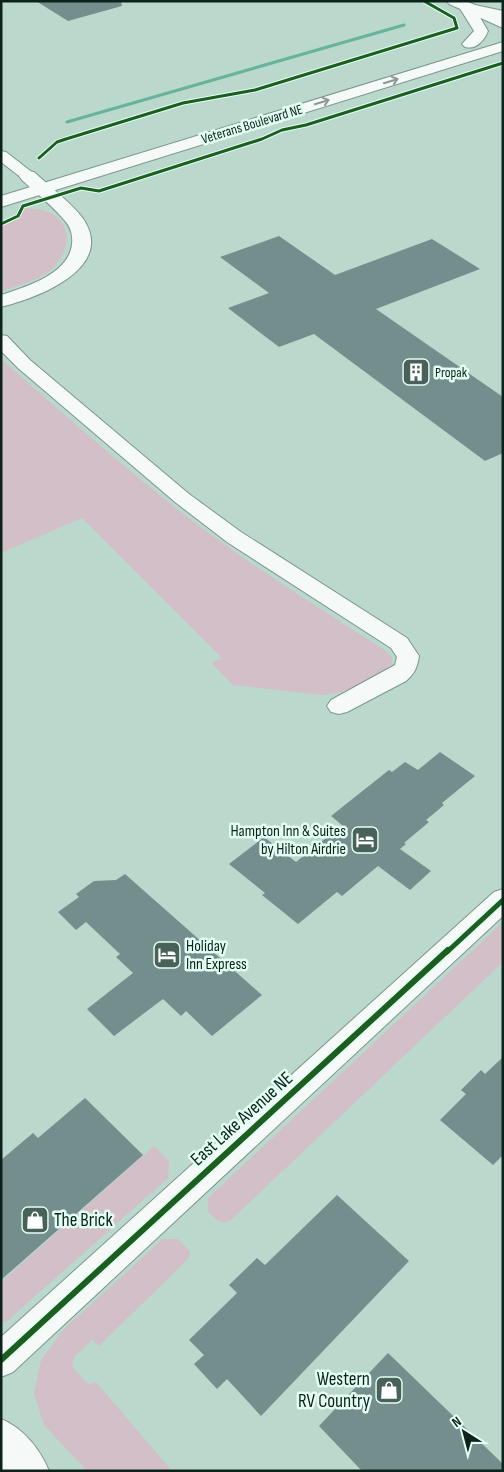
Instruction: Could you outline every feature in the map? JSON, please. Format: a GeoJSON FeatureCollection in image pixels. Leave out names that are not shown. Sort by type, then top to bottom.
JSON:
{"type":"FeatureCollection","features":[{"type":"Feature","properties":{"kind":"main road"},"geometry":{"type":"LineString","coordinates":[[460,4],[503,15]]}},
{"type":"Feature","properties":{"kind":"main road"},"geometry":{"type":"LineString","coordinates":[[460,4],[503,24]]}},
{"type":"Feature","properties":{"kind":"main road"},"geometry":{"type":"LineString","coordinates":[[460,4],[481,31],[467,51]]}},
{"type":"Feature","properties":{"kind":"main road","name":"Veterans Boulevard NE"},"geometry":{"type":"LineString","coordinates":[[1,202],[467,51],[503,34]]}},
{"type":"Feature","properties":{"kind":"main road","name":"Veterans Boulevard NE"},"geometry":{"type":"LineString","coordinates":[[71,163],[208,122],[467,51],[503,46]]}},
{"type":"Feature","properties":{"kind":"main road"},"geometry":{"type":"LineString","coordinates":[[467,51],[503,53]]}},
{"type":"Feature","properties":{"kind":"main road"},"geometry":{"type":"LineString","coordinates":[[41,190],[53,181],[208,122]]}},
{"type":"Feature","properties":{"kind":"main road"},"geometry":{"type":"LineString","coordinates":[[10,181],[54,168]]}},
{"type":"Feature","properties":{"kind":"main road"},"geometry":{"type":"LineString","coordinates":[[1,301],[46,285],[63,275],[75,261],[81,250],[83,239],[76,221],[28,176]]}},
{"type":"Feature","properties":{"kind":"main road"},"geometry":{"type":"LineString","coordinates":[[1,1439],[29,1471]]}},
{"type":"Feature","properties":{"kind":"street"},"geometry":{"type":"LineString","coordinates":[[1,155],[28,176]]}},
{"type":"Feature","properties":{"kind":"street"},"geometry":{"type":"LineString","coordinates":[[1,340],[24,364],[182,498],[234,536],[398,643],[404,649],[408,656],[406,668],[398,675],[339,706]]}},
{"type":"Feature","properties":{"kind":"street","name":"East Lake Avenue NE"},"geometry":{"type":"LineString","coordinates":[[1,1360],[503,900]]}},
{"type":"Feature","properties":{"kind":"shaded area"},"geometry":{"type":"Polygon","coordinates":[[[25,208],[45,211],[57,217],[63,224],[66,232],[65,250],[55,266],[48,272],[13,288],[1,291],[1,225],[15,219],[25,208]]]}},
{"type":"Feature","properties":{"kind":"shaded area"},"geometry":{"type":"Polygon","coordinates":[[[1,359],[110,454],[177,509],[252,564],[383,649],[392,657],[392,664],[376,676],[359,685],[331,694],[321,695],[233,685],[213,665],[213,662],[222,658],[82,518],[1,553],[1,359]]]}},
{"type":"Feature","properties":{"kind":"shaded area"},"geometry":{"type":"Polygon","coordinates":[[[503,922],[503,962],[231,1220],[218,1221],[208,1212],[208,1198],[503,922]]]}},
{"type":"Feature","properties":{"kind":"shaded area"},"geometry":{"type":"Polygon","coordinates":[[[154,1146],[169,1161],[168,1178],[7,1321],[1,1323],[1,1282],[154,1146]]]}},
{"type":"Feature","properties":{"kind":"shaded area"},"geometry":{"type":"Polygon","coordinates":[[[163,1239],[178,1239],[190,1252],[188,1259],[99,1346],[92,1340],[74,1357],[73,1368],[89,1385],[96,1382],[172,1471],[87,1471],[44,1425],[34,1394],[41,1360],[64,1329],[163,1239]]]}},
{"type":"Feature","properties":{"kind":"building"},"geometry":{"type":"Polygon","coordinates":[[[36,1],[121,1],[122,6],[68,21],[36,1]]]}},
{"type":"Feature","properties":{"kind":"building","name":"Propak"},"geometry":{"type":"Polygon","coordinates":[[[279,236],[335,275],[432,239],[480,269],[376,309],[503,397],[503,453],[485,461],[314,334],[279,347],[228,308],[269,293],[220,257],[279,236]]]}},
{"type":"Feature","properties":{"kind":"building","name":"Hampton Inn & Suites by Hilton Airdrie"},"geometry":{"type":"Polygon","coordinates":[[[440,752],[475,776],[442,803],[444,805],[426,820],[429,822],[404,843],[406,844],[400,849],[431,871],[410,890],[378,866],[342,896],[337,892],[298,924],[262,895],[265,893],[229,864],[264,837],[296,862],[342,825],[331,816],[389,770],[392,772],[405,762],[418,770],[440,752]]]}},
{"type":"Feature","properties":{"kind":"building","name":"Holiday Inn Express"},"geometry":{"type":"Polygon","coordinates":[[[125,874],[262,995],[212,1036],[186,1011],[181,1016],[163,999],[114,1036],[87,1009],[133,973],[116,957],[120,954],[86,922],[76,930],[58,912],[79,897],[76,894],[94,881],[116,880],[125,874]]]}},
{"type":"Feature","properties":{"kind":"building"},"geometry":{"type":"Polygon","coordinates":[[[503,1057],[503,1155],[493,1165],[440,1120],[466,1094],[461,1090],[481,1070],[485,1074],[503,1057]]]}},
{"type":"Feature","properties":{"kind":"building","name":"The Brick"},"geometry":{"type":"Polygon","coordinates":[[[85,1098],[143,1155],[1,1280],[1,1160],[33,1133],[38,1138],[85,1098]]]}},
{"type":"Feature","properties":{"kind":"building"},"geometry":{"type":"Polygon","coordinates":[[[337,1195],[409,1261],[261,1416],[227,1379],[217,1389],[194,1364],[204,1355],[189,1340],[237,1293],[229,1285],[257,1258],[265,1265],[337,1195]]]}},
{"type":"Feature","properties":{"kind":"building","name":"Western RV Country"},"geometry":{"type":"Polygon","coordinates":[[[388,1353],[503,1464],[503,1471],[362,1471],[319,1426],[388,1353]]]}},
{"type":"Feature","properties":{"kind":"waterway"},"geometry":{"type":"LineString","coordinates":[[67,122],[404,25]]}},
{"type":"Feature","properties":{"kind":"cycle path"},"geometry":{"type":"LineString","coordinates":[[39,158],[57,142],[66,139],[183,103],[255,90],[457,28],[454,18],[424,1]]}},
{"type":"Feature","properties":{"kind":"cycle path"},"geometry":{"type":"LineString","coordinates":[[1,224],[18,216],[23,206],[81,188],[99,191],[262,139],[282,130],[306,125],[503,63]]}},
{"type":"Feature","properties":{"kind":"cycle path"},"geometry":{"type":"LineString","coordinates":[[1,1360],[503,900]]}},
{"type":"Feature","properties":{"kind":"place","name":"Propak"},"geometry":{"type":"Point","coordinates":[416,372]}},
{"type":"Feature","properties":{"kind":"place","name":"Hampton Inn & Suites by Hilton Airdrie"},"geometry":{"type":"Point","coordinates":[365,840]}},
{"type":"Feature","properties":{"kind":"place","name":"Holiday Inn Express"},"geometry":{"type":"Point","coordinates":[167,955]}},
{"type":"Feature","properties":{"kind":"place","name":"The Brick"},"geometry":{"type":"Point","coordinates":[35,1220]}},
{"type":"Feature","properties":{"kind":"place","name":"Western RV Country"},"geometry":{"type":"Point","coordinates":[389,1390]}}]}
